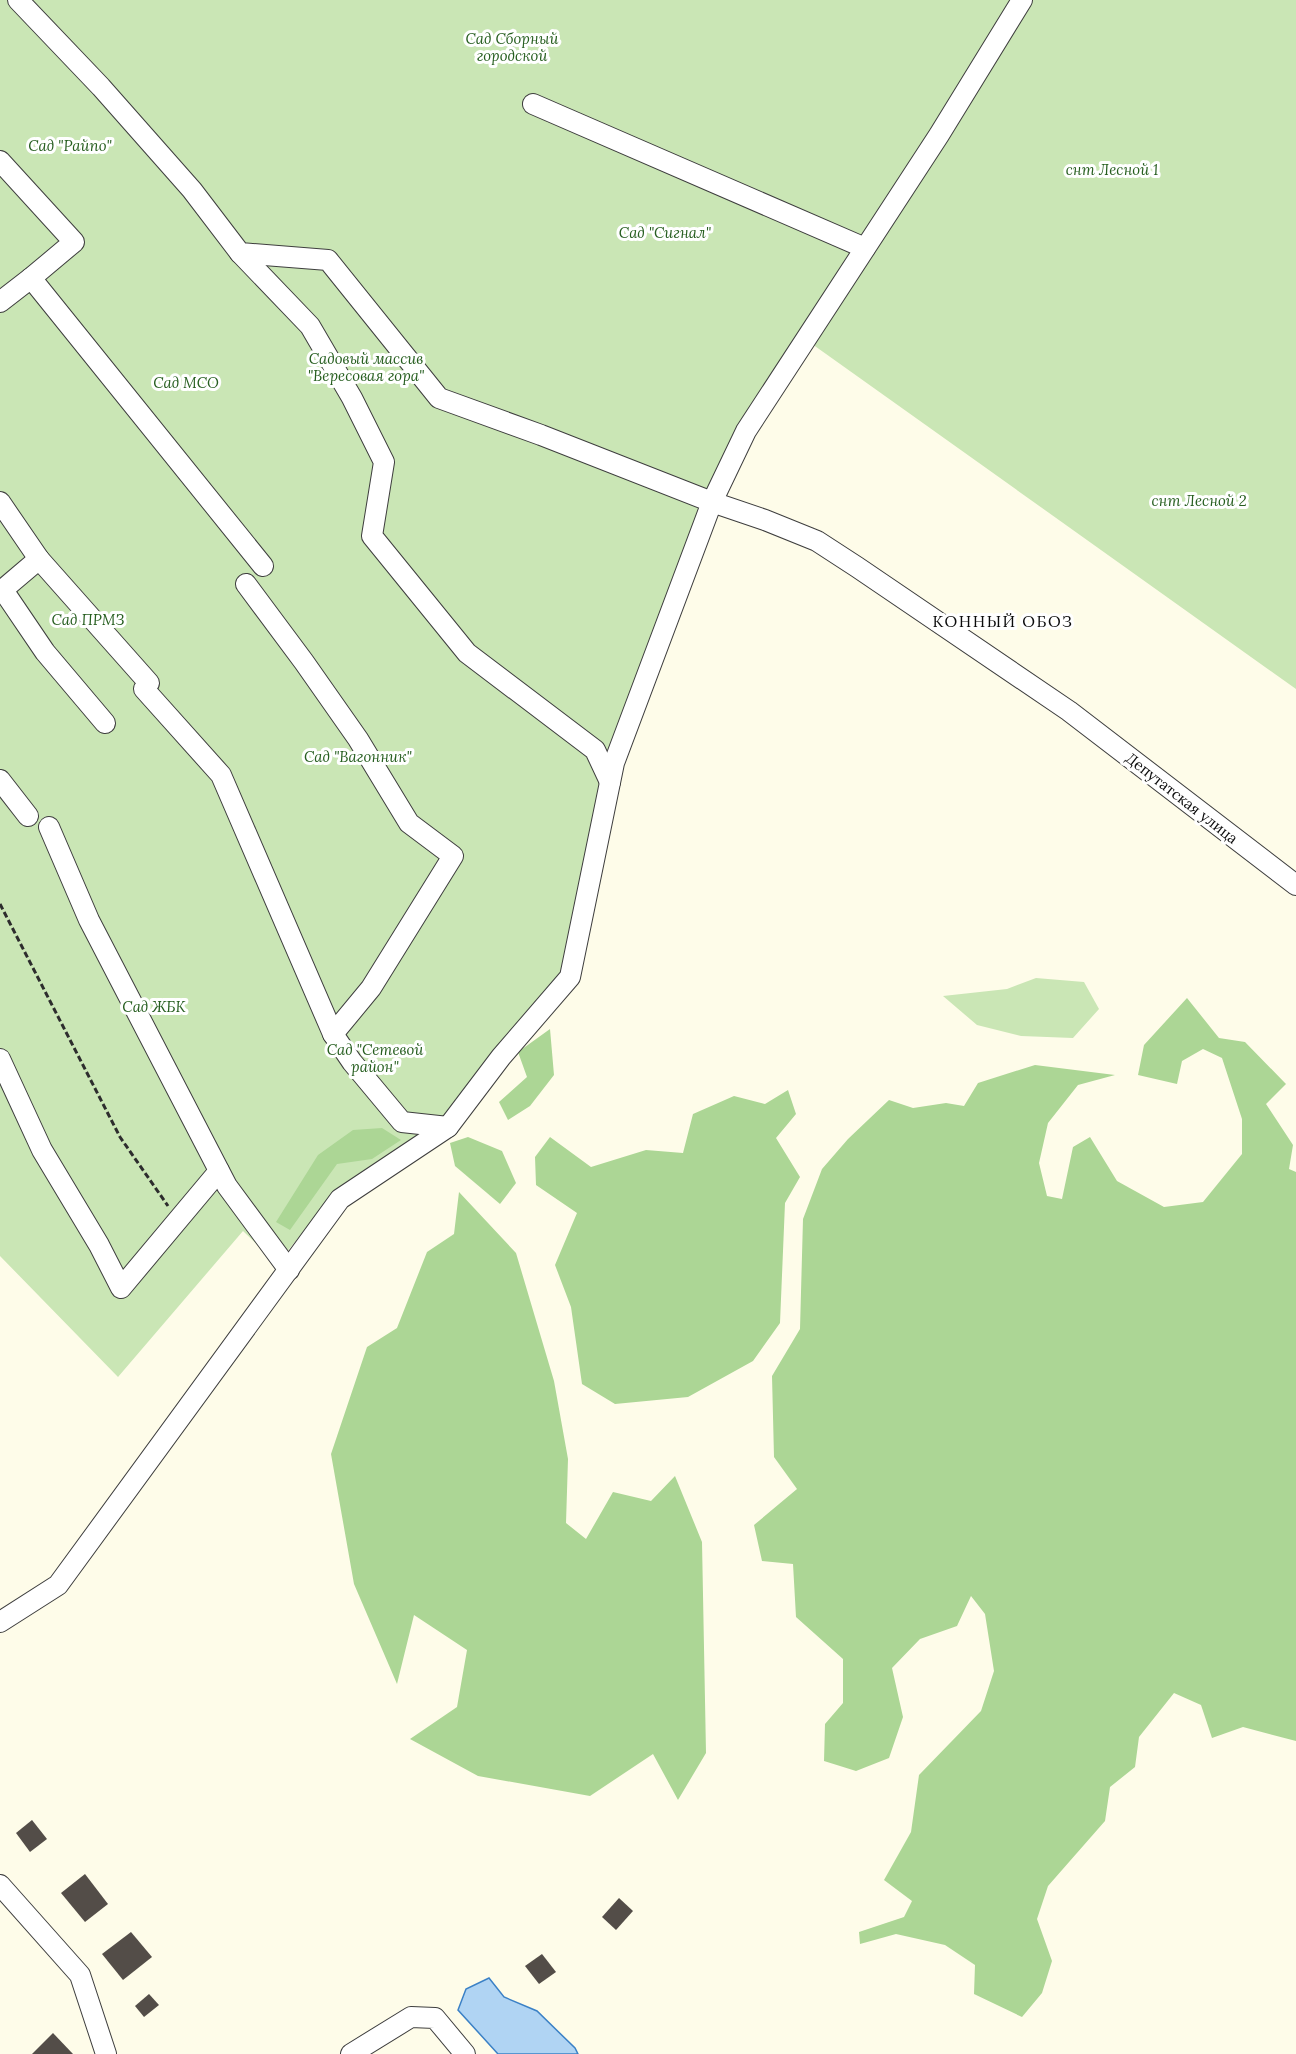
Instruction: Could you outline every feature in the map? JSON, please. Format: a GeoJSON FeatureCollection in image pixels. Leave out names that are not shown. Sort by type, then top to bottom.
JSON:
{"type":"FeatureCollection","features":[{"type":"Feature","properties":{"kind":"street"},"geometry":{"type":"LineString","coordinates":[[18,0],[101,87],[192,190],[240,253],[310,326],[352,398],[384,462],[372,536],[468,653],[595,750],[610,782]]}},
{"type":"Feature","properties":{"kind":"street"},"geometry":{"type":"LineString","coordinates":[[0,1622],[58,1585],[340,1200],[448,1127],[501,1057],[570,977],[614,763],[712,502],[746,431],[939,135],[1022,0]]}},
{"type":"Feature","properties":{"kind":"street"},"geometry":{"type":"LineString","coordinates":[[532,104],[865,248]]}},
{"type":"Feature","properties":{"kind":"street"},"geometry":{"type":"LineString","coordinates":[[0,161],[74,242],[0,302]]}},
{"type":"Feature","properties":{"kind":"street","name":"Депутатская улица"},"geometry":{"type":"LineString","coordinates":[[240,253],[327,260],[439,398],[816,541],[1069,711],[1296,885]]}},
{"type":"Feature","properties":{"kind":"street"},"geometry":{"type":"LineString","coordinates":[[31,278],[263,566]]}},
{"type":"Feature","properties":{"kind":"street"},"geometry":{"type":"LineString","coordinates":[[0,502],[39,559],[221,776],[333,1034],[352,1062],[402,1122],[448,1127]]}},
{"type":"Feature","properties":{"kind":"street"},"geometry":{"type":"LineString","coordinates":[[39,559],[2,591],[45,652],[105,723]]}},
{"type":"Feature","properties":{"kind":"street"},"geometry":{"type":"LineString","coordinates":[[246,584],[351,730],[409,822],[453,856],[371,988],[333,1034]]}},
{"type":"Feature","properties":{"kind":"street"},"geometry":{"type":"LineString","coordinates":[[0,780],[28,816]]}},
{"type":"Feature","properties":{"kind":"street"},"geometry":{"type":"LineString","coordinates":[[49,827],[89,920],[227,1186],[289,1270]]}},
{"type":"Feature","properties":{"kind":"street"},"geometry":{"type":"LineString","coordinates":[[0,1059],[42,1150],[99,1245],[121,1288],[219,1171]]}},
{"type":"Feature","properties":{"kind":"street"},"geometry":{"type":"LineString","coordinates":[[0,1885],[80,1975],[106,2054]]}},
{"type":"Feature","properties":{"kind":"street"},"geometry":{"type":"LineString","coordinates":[[351,2054],[411,2017],[435,2018],[465,2054]]}},
{"type":"Feature","properties":{"kind":"path"},"geometry":{"type":"LineString","coordinates":[[0,904],[120,1137],[178,1220]]}},
{"type":"Feature","properties":{"kind":"green space","name":"Садовый массив \"Вересовая гора\""},"geometry":{"type":"Polygon","coordinates":[[[0,0],[1296,0],[1296,689],[812,344],[748,447],[727,493],[721,489],[684,549],[599,785],[559,978],[443,1120],[337,1190],[277,1264],[243,1231],[118,1377],[0,1256],[0,0]]]}},
{"type":"Feature","properties":{"kind":"green space"},"geometry":{"type":"Polygon","coordinates":[[[1036,978],[1084,982],[1099,1009],[1073,1038],[1021,1036],[977,1025],[943,996],[1007,989],[1036,978]]]}},
{"type":"Feature","properties":{"kind":"green space"},"geometry":{"type":"Polygon","coordinates":[[[1187,998],[1219,1038],[1245,1042],[1286,1084],[1266,1104],[1293,1145],[1289,1169],[1296,1172],[1296,1741],[1243,1727],[1212,1738],[1201,1705],[1174,1693],[1139,1737],[1135,1767],[1110,1787],[1105,1821],[1048,1886],[1037,1919],[1052,1961],[1042,1993],[1022,2017],[974,1994],[975,1965],[945,1945],[896,1934],[860,1944],[859,1932],[904,1917],[912,1901],[884,1880],[911,1832],[919,1775],[981,1711],[994,1671],[985,1614],[971,1596],[957,1626],[920,1639],[892,1668],[903,1717],[889,1758],[856,1771],[824,1761],[825,1724],[843,1703],[843,1659],[796,1617],[793,1564],[762,1561],[754,1525],[797,1489],[774,1457],[772,1376],[800,1329],[803,1219],[822,1169],[848,1139],[889,1100],[913,1108],[946,1103],[964,1106],[978,1083],[1035,1065],[1115,1075],[1078,1085],[1048,1123],[1039,1163],[1047,1196],[1062,1199],[1073,1147],[1090,1137],[1117,1181],[1164,1207],[1203,1202],[1242,1154],[1242,1119],[1222,1058],[1203,1049],[1182,1061],[1177,1084],[1138,1075],[1144,1045],[1187,998]]]}},
{"type":"Feature","properties":{"kind":"green space"},"geometry":{"type":"Polygon","coordinates":[[[550,1029],[554,1075],[530,1106],[508,1120],[499,1102],[527,1077],[518,1052],[550,1029]]]}},
{"type":"Feature","properties":{"kind":"green space"},"geometry":{"type":"Polygon","coordinates":[[[788,1090],[796,1114],[776,1138],[800,1177],[785,1203],[780,1323],[753,1361],[688,1397],[615,1404],[582,1384],[571,1307],[555,1265],[577,1213],[536,1185],[535,1157],[550,1137],[591,1167],[646,1150],[683,1153],[693,1114],[734,1096],[765,1104],[788,1090]]]}},
{"type":"Feature","properties":{"kind":"green space"},"geometry":{"type":"Polygon","coordinates":[[[382,1128],[401,1140],[372,1159],[337,1164],[290,1230],[276,1222],[318,1155],[353,1130],[382,1128]]]}},
{"type":"Feature","properties":{"kind":"green space"},"geometry":{"type":"Polygon","coordinates":[[[468,1137],[502,1151],[516,1183],[500,1204],[455,1166],[450,1143],[468,1137]]]}},
{"type":"Feature","properties":{"kind":"green space"},"geometry":{"type":"Polygon","coordinates":[[[459,1192],[516,1253],[554,1381],[568,1459],[566,1523],[586,1539],[613,1492],[651,1501],[675,1476],[702,1542],[706,1753],[678,1800],[653,1754],[590,1796],[478,1776],[410,1739],[457,1707],[467,1650],[414,1615],[397,1684],[354,1584],[331,1454],[367,1347],[397,1328],[427,1252],[454,1234],[459,1192]]]}},
{"type":"Feature","properties":{"kind":"water"},"geometry":{"type":"Polygon","coordinates":[[[489,1978],[504,1997],[537,2011],[575,2048],[578,2054],[498,2054],[458,2010],[466,1989],[489,1978]]]}},
{"type":"Feature","properties":{"kind":"building"},"geometry":{"type":"Polygon","coordinates":[[[32,1820],[47,1839],[30,1852],[16,1833],[32,1820]]]}},
{"type":"Feature","properties":{"kind":"building"},"geometry":{"type":"Polygon","coordinates":[[[85,1874],[108,1904],[85,1922],[61,1893],[85,1874]]]}},
{"type":"Feature","properties":{"kind":"building"},"geometry":{"type":"Polygon","coordinates":[[[619,1898],[633,1911],[616,1930],[602,1917],[619,1898]]]}},
{"type":"Feature","properties":{"kind":"building"},"geometry":{"type":"Polygon","coordinates":[[[131,1932],[152,1957],[123,1980],[102,1954],[131,1932]]]}},
{"type":"Feature","properties":{"kind":"building"},"geometry":{"type":"Polygon","coordinates":[[[542,1954],[556,1972],[539,1984],[525,1966],[542,1954]]]}},
{"type":"Feature","properties":{"kind":"building"},"geometry":{"type":"Polygon","coordinates":[[[149,1994],[159,2005],[144,2017],[135,2006],[149,1994]]]}},
{"type":"Feature","properties":{"kind":"building"},"geometry":{"type":"Polygon","coordinates":[[[53,2033],[73,2054],[32,2054],[53,2033]]]}},
{"type":"Feature","properties":{"kind":"district","name":"КОННЫЙ ОБОЗ"},"geometry":{"type":"Point","coordinates":[1003,621]}},
{"type":"Feature","properties":{"kind":"park label","name":"Сад Сборный городской"},"geometry":{"type":"Point","coordinates":[512,46]}},
{"type":"Feature","properties":{"kind":"park label","name":"Сад \"Райпо\""},"geometry":{"type":"Point","coordinates":[70,145]}},
{"type":"Feature","properties":{"kind":"park label","name":"снт Лесной 1"},"geometry":{"type":"Point","coordinates":[1112,169]}},
{"type":"Feature","properties":{"kind":"park label","name":"Сад \"Сигнал\""},"geometry":{"type":"Point","coordinates":[665,232]}},
{"type":"Feature","properties":{"kind":"park label","name":"Сад МСО"},"geometry":{"type":"Point","coordinates":[186,382]}},
{"type":"Feature","properties":{"kind":"park label","name":"снт Лесной 2"},"geometry":{"type":"Point","coordinates":[1199,500]}},
{"type":"Feature","properties":{"kind":"park label","name":"Сад ПРМЗ"},"geometry":{"type":"Point","coordinates":[88,619]}},
{"type":"Feature","properties":{"kind":"park label","name":"Сад \"Вагонник\""},"geometry":{"type":"Point","coordinates":[358,756]}},
{"type":"Feature","properties":{"kind":"park label","name":"Сад ЖБК"},"geometry":{"type":"Point","coordinates":[154,1006]}},
{"type":"Feature","properties":{"kind":"park label","name":"Сад \"Сетевой район\""},"geometry":{"type":"Point","coordinates":[375,1058]}}]}
